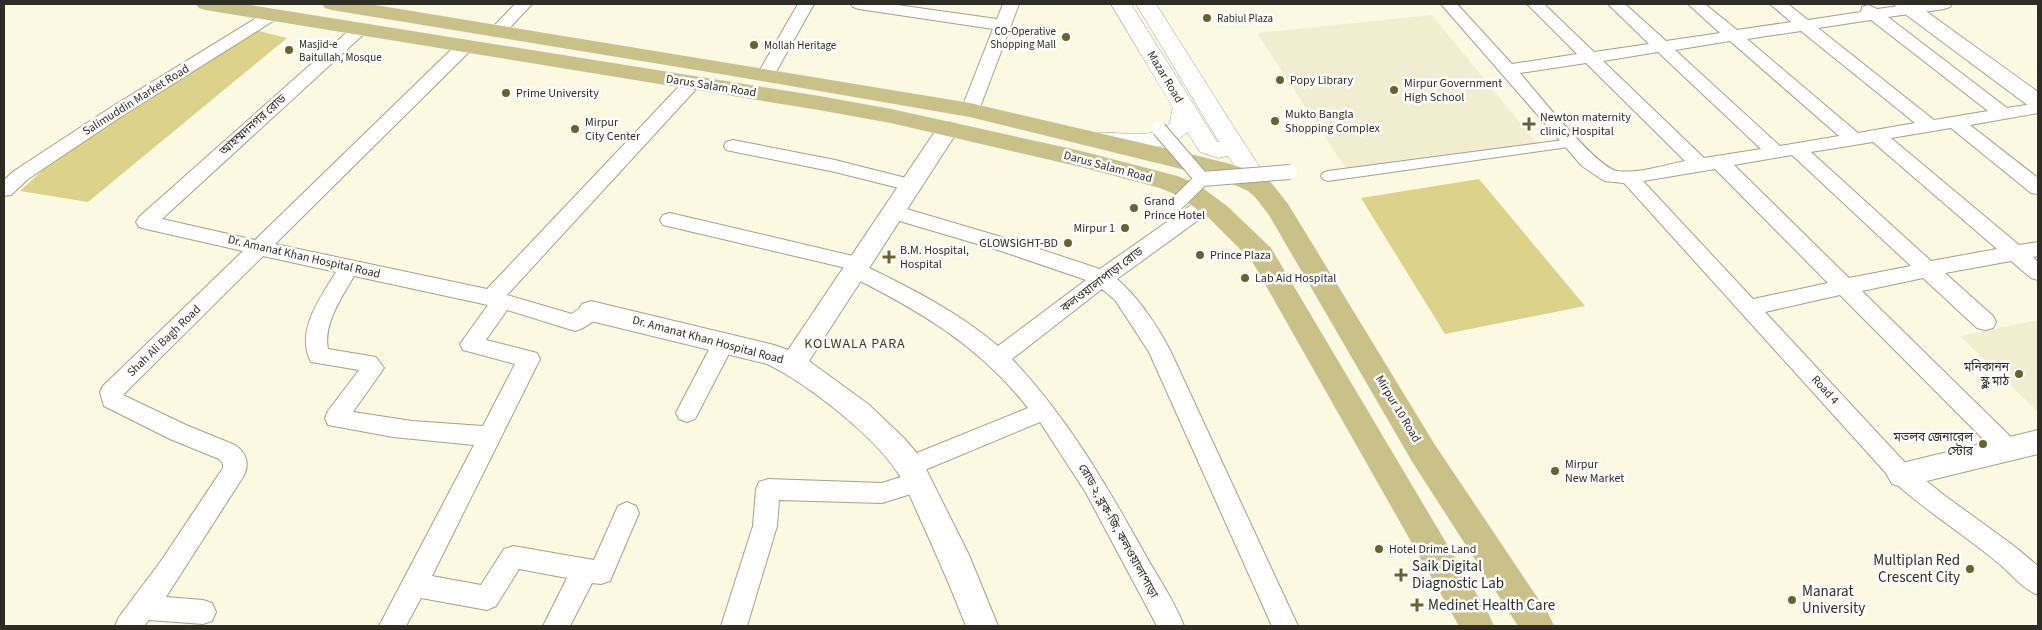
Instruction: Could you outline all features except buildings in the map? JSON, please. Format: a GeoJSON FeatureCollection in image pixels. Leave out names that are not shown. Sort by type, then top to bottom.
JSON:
{"type":"FeatureCollection","features":[{"type":"Feature","properties":{"kind":"main road","name":"Darus Salam Road"},"geometry":{"type":"LineString","coordinates":[[206,4],[360,29],[481,39],[766,75],[970,110],[1223,171],[1263,190]]}},
{"type":"Feature","properties":{"kind":"main road","name":"Darus Salam Road"},"geometry":{"type":"LineString","coordinates":[[332,4],[481,39],[692,83],[891,116],[1081,159],[1168,182],[1188,190],[1205,191]]}},
{"type":"Feature","properties":{"kind":"main road","name":"Mazar Road"},"geometry":{"type":"LineString","coordinates":[[1094,139],[1128,141],[1156,139],[1176,130],[1182,120],[1184,108],[1121,4]]}},
{"type":"Feature","properties":{"kind":"main road","name":"Mazar Road"},"geometry":{"type":"LineString","coordinates":[[1146,4],[1232,144],[1263,190]]}},
{"type":"Feature","properties":{"kind":"main road"},"geometry":{"type":"LineString","coordinates":[[1184,108],[1208,147],[1222,151],[1232,144]]}},
{"type":"Feature","properties":{"kind":"main road","name":"Mirpur 10 Road"},"geometry":{"type":"LineString","coordinates":[[1263,190],[1279,210],[1424,454],[1537,626]]}},
{"type":"Feature","properties":{"kind":"main road"},"geometry":{"type":"LineString","coordinates":[[1205,191],[1262,255],[1477,626]]}},
{"type":"Feature","properties":{"kind":"street","name":"Shah Ali Bagh Road"},"geometry":{"type":"LineString","coordinates":[[136,617],[235,470],[236,462],[233,455],[227,452],[178,432],[112,400],[111,392],[481,39],[524,4]]}},
{"type":"Feature","properties":{"kind":"street"},"geometry":{"type":"LineString","coordinates":[[766,75],[806,4]]}},
{"type":"Feature","properties":{"kind":"street"},"geometry":{"type":"LineString","coordinates":[[859,4],[906,7],[1002,25]]}},
{"type":"Feature","properties":{"kind":"street"},"geometry":{"type":"LineString","coordinates":[[970,110],[1011,4]]}},
{"type":"Feature","properties":{"kind":"street"},"geometry":{"type":"LineString","coordinates":[[1449,4],[1571,143],[1596,168],[1611,177],[1629,177],[1710,164],[2038,108]]}},
{"type":"Feature","properties":{"kind":"street"},"geometry":{"type":"LineString","coordinates":[[1535,4],[1590,58],[1845,287],[2008,449]]}},
{"type":"Feature","properties":{"kind":"street"},"geometry":{"type":"LineString","coordinates":[[1616,4],[1777,153]]}},
{"type":"Feature","properties":{"kind":"street"},"geometry":{"type":"LineString","coordinates":[[1696,4],[1854,139]]}},
{"type":"Feature","properties":{"kind":"street"},"geometry":{"type":"LineString","coordinates":[[1778,4],[1930,126]]}},
{"type":"Feature","properties":{"kind":"street"},"geometry":{"type":"LineString","coordinates":[[1860,4],[2004,114]]}},
{"type":"Feature","properties":{"kind":"street"},"geometry":{"type":"LineString","coordinates":[[1507,70],[1873,14],[1907,6],[1944,4]]}},
{"type":"Feature","properties":{"kind":"street"},"geometry":{"type":"LineString","coordinates":[[1907,6],[2038,102]]}},
{"type":"Feature","properties":{"kind":"street","name":"Salimuddin Market Road"},"geometry":{"type":"LineString","coordinates":[[4,190],[20,175],[111,115],[272,15]]}},
{"type":"Feature","properties":{"kind":"street","name":"আহম্মদনগর রোড"},"geometry":{"type":"LineString","coordinates":[[146,222],[360,29]]}},
{"type":"Feature","properties":{"kind":"street"},"geometry":{"type":"LineString","coordinates":[[392,626],[451,516],[488,436],[529,359],[471,344],[496,300],[692,83]]}},
{"type":"Feature","properties":{"kind":"street"},"geometry":{"type":"LineString","coordinates":[[1954,122],[2038,188]]}},
{"type":"Feature","properties":{"kind":"street"},"geometry":{"type":"LineString","coordinates":[[793,364],[948,129]]}},
{"type":"Feature","properties":{"kind":"street"},"geometry":{"type":"LineString","coordinates":[[1160,129],[1205,191]]}},
{"type":"Feature","properties":{"kind":"street"},"geometry":{"type":"LineString","coordinates":[[1876,135],[2038,273]]}},
{"type":"Feature","properties":{"kind":"street"},"geometry":{"type":"LineString","coordinates":[[1328,176],[1571,143]]}},
{"type":"Feature","properties":{"kind":"street"},"geometry":{"type":"LineString","coordinates":[[733,146],[836,166],[911,184]]}},
{"type":"Feature","properties":{"kind":"street"},"geometry":{"type":"LineString","coordinates":[[1796,149],[1985,322]]}},
{"type":"Feature","properties":{"kind":"street"},"geometry":{"type":"LineString","coordinates":[[1171,209],[1205,191],[1290,172]]}},
{"type":"Feature","properties":{"kind":"street","name":"Road 4"},"geometry":{"type":"LineString","coordinates":[[1629,177],[1902,475],[1932,500],[1994,543],[2019,563],[2038,583]]}},
{"type":"Feature","properties":{"kind":"street","name":"কলওয়ালাপাড়া রোড"},"geometry":{"type":"LineString","coordinates":[[998,359],[1103,278],[1205,191]]}},
{"type":"Feature","properties":{"kind":"street"},"geometry":{"type":"LineString","coordinates":[[893,212],[1008,246],[1103,278],[1122,295],[1142,322],[1159,350],[1285,626]]}},
{"type":"Feature","properties":{"kind":"street","name":"রোড ২, ব্লক-জি, কলওয়ালাপাড়া"},"geometry":{"type":"LineString","coordinates":[[670,220],[857,267],[906,294],[946,320],[998,359],[1020,381],[1076,454],[1101,495],[1142,575],[1171,626]]}},
{"type":"Feature","properties":{"kind":"street","name":"Dr. Amanat Khan Hospital Road"},"geometry":{"type":"LineString","coordinates":[[146,222],[496,300],[575,323],[591,310],[774,355],[793,364],[858,412],[894,446],[914,474],[953,555],[982,626]]}},
{"type":"Feature","properties":{"kind":"street"},"geometry":{"type":"LineString","coordinates":[[1750,308],[1929,269],[2038,249]]}},
{"type":"Feature","properties":{"kind":"street"},"geometry":{"type":"LineString","coordinates":[[349,268],[321,314],[315,348],[319,356],[368,363],[373,368],[336,418],[366,425],[425,432],[488,436]]}},
{"type":"Feature","properties":{"kind":"street"},"geometry":{"type":"LineString","coordinates":[[687,413],[724,342]]}},
{"type":"Feature","properties":{"kind":"street"},"geometry":{"type":"LineString","coordinates":[[734,626],[764,526],[768,489],[882,493],[914,474],[1044,411]]}},
{"type":"Feature","properties":{"kind":"street"},"geometry":{"type":"LineString","coordinates":[[1902,475],[2038,442]]}},
{"type":"Feature","properties":{"kind":"street"},"geometry":{"type":"LineString","coordinates":[[414,585],[487,598],[513,557],[601,573],[627,513]]}},
{"type":"Feature","properties":{"kind":"street"},"geometry":{"type":"LineString","coordinates":[[556,626],[585,570]]}},
{"type":"Feature","properties":{"kind":"street"},"geometry":{"type":"LineString","coordinates":[[136,617],[203,612]]}},
{"type":"Feature","properties":{"kind":"shaded area","name":"Mirpur Government High School"},"geometry":{"type":"Polygon","coordinates":[[[1432,15],[1540,147],[1348,172],[1257,33],[1432,15]]]}},
{"type":"Feature","properties":{"kind":"shaded area"},"geometry":{"type":"Polygon","coordinates":[[[251,29],[287,38],[88,202],[20,191],[47,166],[251,29]]]}},
{"type":"Feature","properties":{"kind":"shaded area"},"geometry":{"type":"Polygon","coordinates":[[[1479,179],[1585,306],[1445,334],[1361,198],[1479,179]]]}},
{"type":"Feature","properties":{"kind":"shaded area","name":"মনিকানন স্কুল মাঠ"},"geometry":{"type":"Polygon","coordinates":[[[2038,320],[2038,412],[1960,336],[2038,320]]]}},
{"type":"Feature","properties":{"kind":"place","name":"Rabiul Plaza"},"geometry":{"type":"Point","coordinates":[1207,18]}},
{"type":"Feature","properties":{"kind":"place","name":"CO-Operative Shopping Mall"},"geometry":{"type":"Point","coordinates":[1066,37]}},
{"type":"Feature","properties":{"kind":"place","name":"Mollah Heritage"},"geometry":{"type":"Point","coordinates":[754,45]}},
{"type":"Feature","properties":{"kind":"place","name":"Masjid-e Baitullah, Mosque"},"geometry":{"type":"Point","coordinates":[289,50]}},
{"type":"Feature","properties":{"kind":"place","name":"Popy Library"},"geometry":{"type":"Point","coordinates":[1280,80]}},
{"type":"Feature","properties":{"kind":"place","name":"Mirpur Government High School"},"geometry":{"type":"Point","coordinates":[1394,90]}},
{"type":"Feature","properties":{"kind":"place","name":"Prime University"},"geometry":{"type":"Point","coordinates":[506,93]}},
{"type":"Feature","properties":{"kind":"place","name":"Mukto Bangla Shopping Complex"},"geometry":{"type":"Point","coordinates":[1275,121]}},
{"type":"Feature","properties":{"kind":"place","name":"Newton maternity clinic, Hospital"},"geometry":{"type":"Point","coordinates":[1529,124]}},
{"type":"Feature","properties":{"kind":"place","name":"Mirpur City Center"},"geometry":{"type":"Point","coordinates":[575,129]}},
{"type":"Feature","properties":{"kind":"place","name":"Grand Prince Hotel"},"geometry":{"type":"Point","coordinates":[1134,208]}},
{"type":"Feature","properties":{"kind":"place","name":"Mirpur 1"},"geometry":{"type":"Point","coordinates":[1125,228]}},
{"type":"Feature","properties":{"kind":"place","name":"GLOWSIGHT-BD"},"geometry":{"type":"Point","coordinates":[1068,243]}},
{"type":"Feature","properties":{"kind":"place","name":"Prince Plaza"},"geometry":{"type":"Point","coordinates":[1200,255]}},
{"type":"Feature","properties":{"kind":"place","name":"B.M. Hospital, Hospital"},"geometry":{"type":"Point","coordinates":[889,257]}},
{"type":"Feature","properties":{"kind":"place","name":"Lab Aid Hospital"},"geometry":{"type":"Point","coordinates":[1245,278]}},
{"type":"Feature","properties":{"kind":"place","name":"মনিকানন স্কুল মাঠ"},"geometry":{"type":"Point","coordinates":[2019,374]}},
{"type":"Feature","properties":{"kind":"place","name":"মতলব জেনারেল স্টোর"},"geometry":{"type":"Point","coordinates":[1983,444]}},
{"type":"Feature","properties":{"kind":"place","name":"Mirpur New Market"},"geometry":{"type":"Point","coordinates":[1555,471]}},
{"type":"Feature","properties":{"kind":"place","name":"Hotel Drime Land"},"geometry":{"type":"Point","coordinates":[1379,549]}},
{"type":"Feature","properties":{"kind":"place","name":"Multiplan Red Crescent City"},"geometry":{"type":"Point","coordinates":[1970,569]}},
{"type":"Feature","properties":{"kind":"place","name":"Saik Digital Diagnostic Lab"},"geometry":{"type":"Point","coordinates":[1401,575]}},
{"type":"Feature","properties":{"kind":"place","name":"Manarat University"},"geometry":{"type":"Point","coordinates":[1792,600]}},
{"type":"Feature","properties":{"kind":"place","name":"Medinet Health Care"},"geometry":{"type":"Point","coordinates":[1417,605]}},
{"type":"Feature","properties":{"kind":"district","name":"KOLWALA PARA"},"geometry":{"type":"Point","coordinates":[855,344]}}]}
